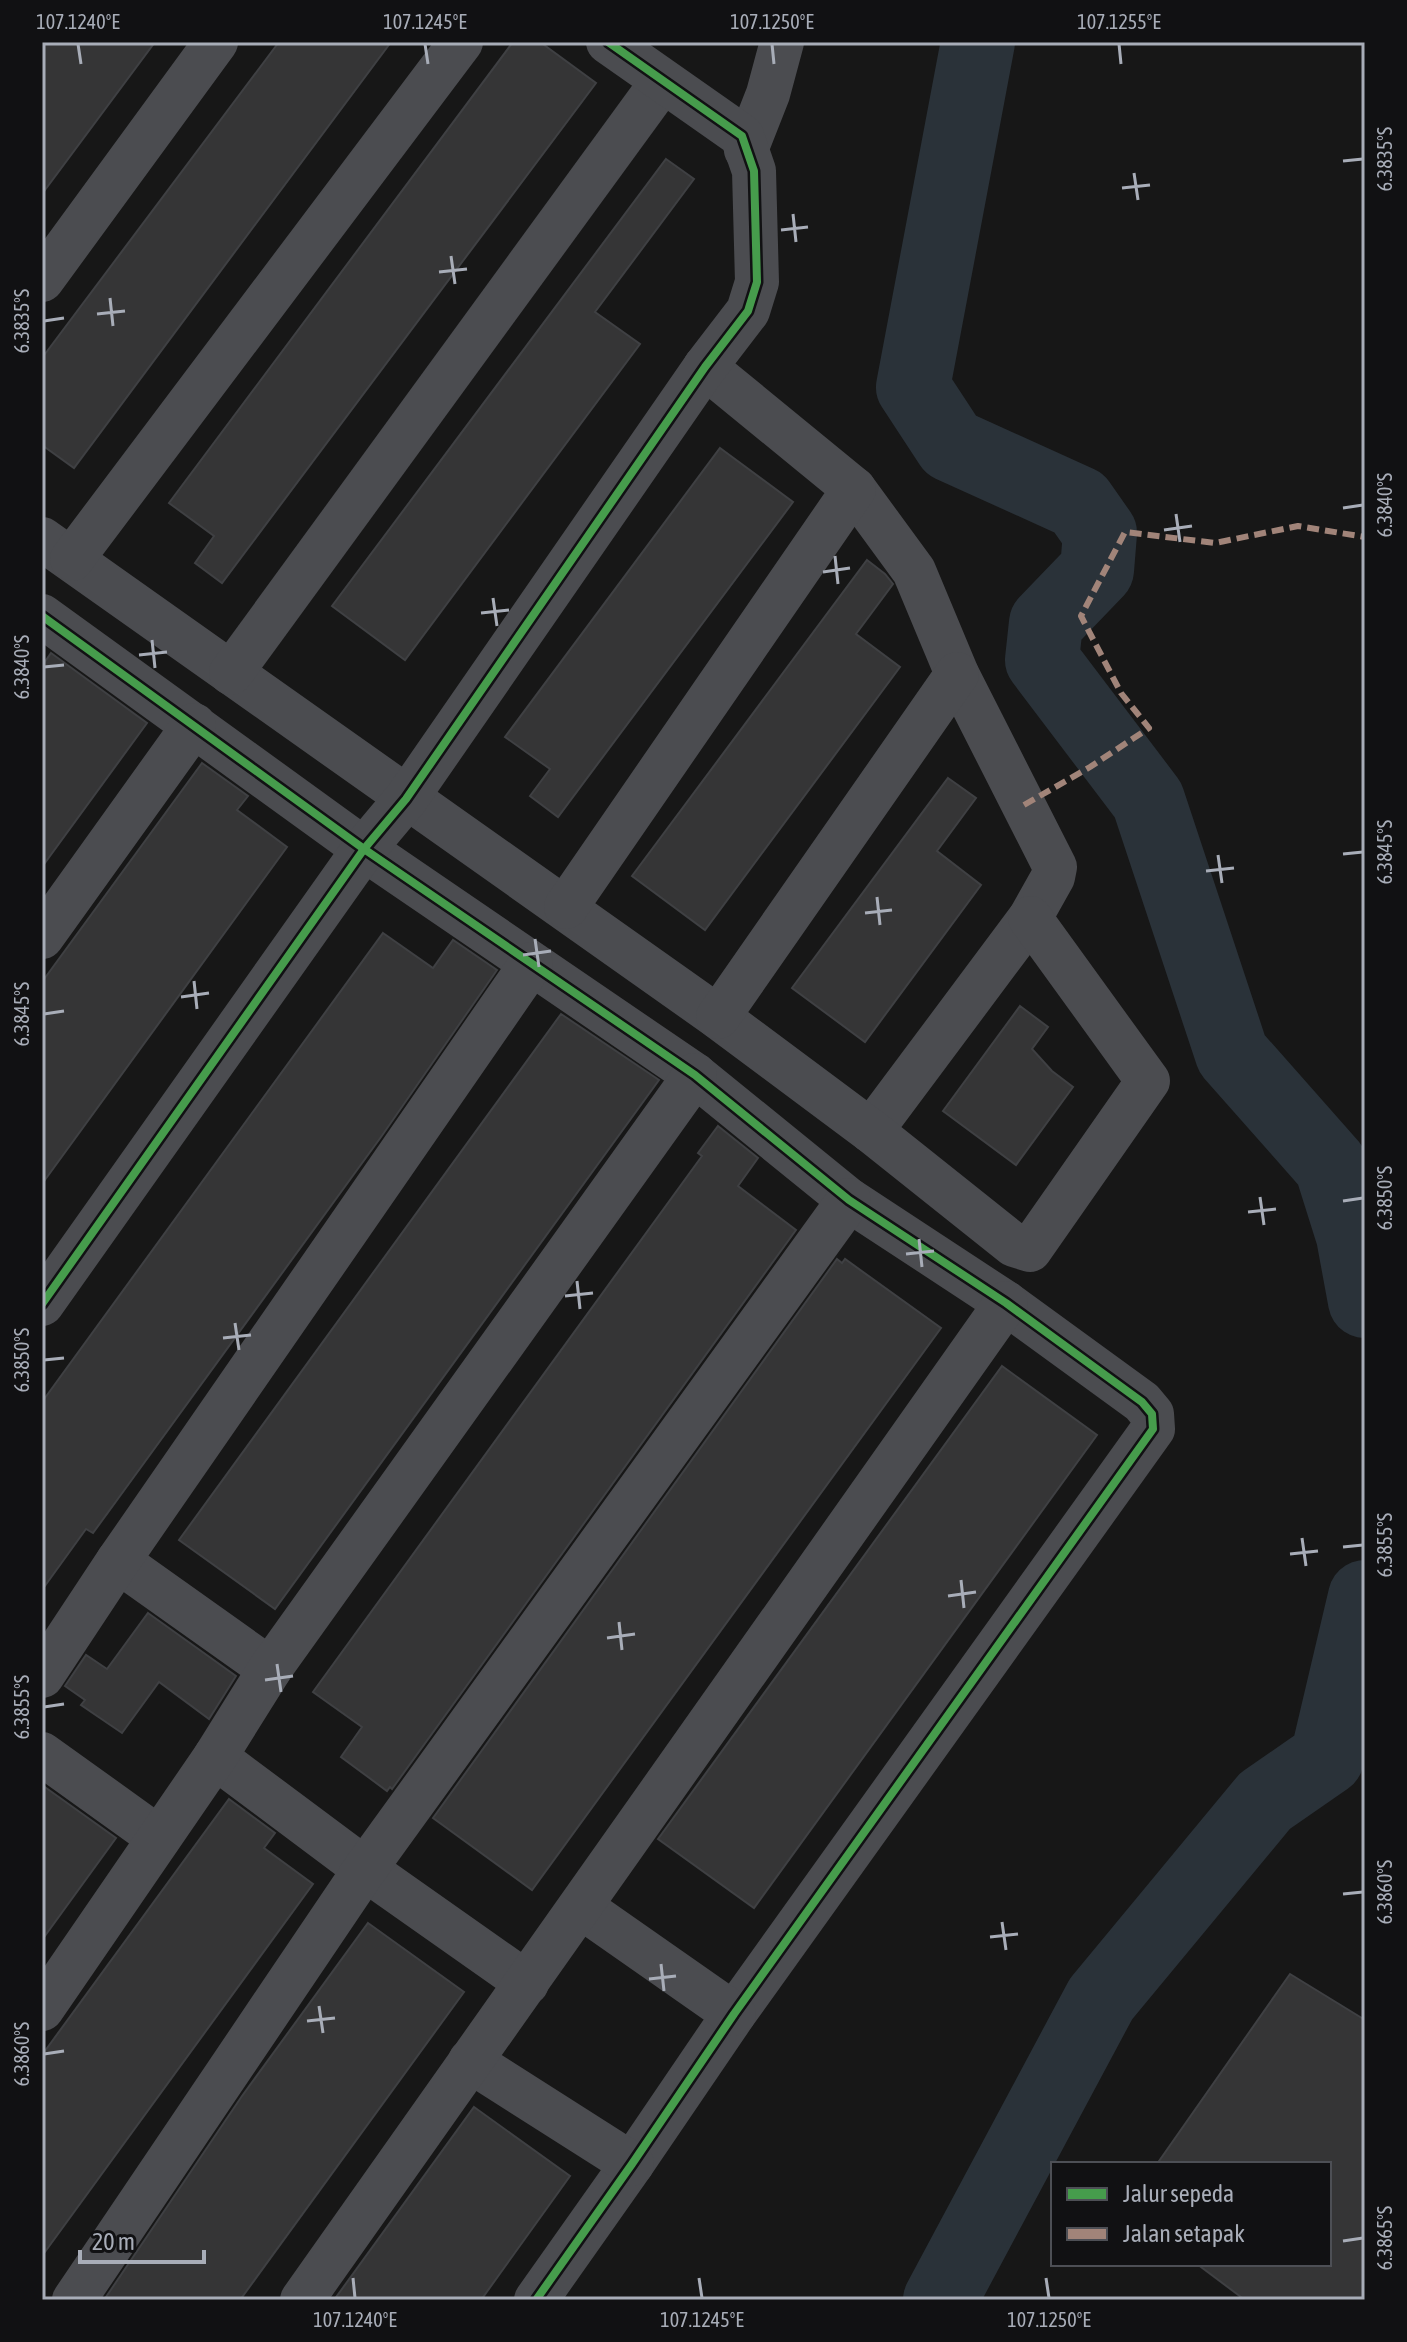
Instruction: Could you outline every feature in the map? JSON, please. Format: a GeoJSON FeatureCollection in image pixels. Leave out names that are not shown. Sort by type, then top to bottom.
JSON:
{"type":"FeatureCollection","features":[{"type":"Feature","properties":{"kind":"street"},"geometry":{"type":"LineString","coordinates":[[42,280],[216,42]]}},
{"type":"Feature","properties":{"kind":"street"},"geometry":{"type":"LineString","coordinates":[[461,42],[57,549],[406,799],[566,907],[871,1131],[1014,1245],[1030,1250],[1148,1081],[1030,918]]}},
{"type":"Feature","properties":{"kind":"street"},"geometry":{"type":"LineString","coordinates":[[42,1304],[364,849],[406,799],[705,367],[748,311],[757,282],[754,171],[742,136],[608,42]]}},
{"type":"Feature","properties":{"kind":"street"},"geometry":{"type":"LineString","coordinates":[[746,150],[768,94],[782,42]]}},
{"type":"Feature","properties":{"kind":"street"},"geometry":{"type":"LineString","coordinates":[[231,673],[662,82]]}},
{"type":"Feature","properties":{"kind":"street"},"geometry":{"type":"LineString","coordinates":[[705,367],[854,489],[914,571],[957,674],[1055,867],[1053,877],[1030,918],[871,1131]]}},
{"type":"Feature","properties":{"kind":"street"},"geometry":{"type":"LineString","coordinates":[[566,907],[854,489]]}},
{"type":"Feature","properties":{"kind":"street"},"geometry":{"type":"LineString","coordinates":[[42,616],[364,849],[695,1075],[849,1200],[1006,1303],[1142,1402],[1152,1414],[1153,1429],[734,2014],[536,2300]]}},
{"type":"Feature","properties":{"kind":"street"},"geometry":{"type":"LineString","coordinates":[[718,1017],[957,674]]}},
{"type":"Feature","properties":{"kind":"street"},"geometry":{"type":"LineString","coordinates":[[42,937],[194,725]]}},
{"type":"Feature","properties":{"kind":"street"},"geometry":{"type":"LineString","coordinates":[[48,1654],[118,1561],[531,964]]}},
{"type":"Feature","properties":{"kind":"street"},"geometry":{"type":"LineString","coordinates":[[42,2009],[215,1757],[270,1669],[695,1075]]}},
{"type":"Feature","properties":{"kind":"street"},"geometry":{"type":"LineString","coordinates":[[74,2300],[365,1869],[849,1200]]}},
{"type":"Feature","properties":{"kind":"street"},"geometry":{"type":"LineString","coordinates":[[302,2300],[1006,1303]]}},
{"type":"Feature","properties":{"kind":"street"},"geometry":{"type":"LineString","coordinates":[[118,1561],[270,1669]]}},
{"type":"Feature","properties":{"kind":"street"},"geometry":{"type":"LineString","coordinates":[[42,1754],[159,1838]]}},
{"type":"Feature","properties":{"kind":"street"},"geometry":{"type":"LineString","coordinates":[[215,1757],[365,1869],[527,1983]]}},
{"type":"Feature","properties":{"kind":"street"},"geometry":{"type":"LineString","coordinates":[[581,1907],[734,2014]]}},
{"type":"Feature","properties":{"kind":"street"},"geometry":{"type":"LineString","coordinates":[[470,2061],[632,2164]]}},
{"type":"Feature","properties":{"kind":"building"},"geometry":{"type":"Polygon","coordinates":[[[42,42],[155,42],[42,194],[42,42]]]}},
{"type":"Feature","properties":{"kind":"building"},"geometry":{"type":"Polygon","coordinates":[[[279,42],[391,42],[74,468],[42,445],[42,358],[279,42]]]}},
{"type":"Feature","properties":{"kind":"building"},"geometry":{"type":"Polygon","coordinates":[[[513,42],[540,42],[596,83],[222,583],[195,563],[214,536],[169,503],[513,42]]]}},
{"type":"Feature","properties":{"kind":"building"},"geometry":{"type":"Polygon","coordinates":[[[666,159],[694,179],[595,312],[640,344],[405,660],[332,606],[666,159]]]}},
{"type":"Feature","properties":{"kind":"building"},"geometry":{"type":"Polygon","coordinates":[[[720,448],[793,502],[558,817],[530,796],[550,769],[505,737],[720,448]]]}},
{"type":"Feature","properties":{"kind":"building"},"geometry":{"type":"Polygon","coordinates":[[[867,560],[893,584],[856,634],[900,667],[705,930],[632,876],[867,560]]]}},
{"type":"Feature","properties":{"kind":"building"},"geometry":{"type":"Polygon","coordinates":[[[51,653],[147,723],[42,867],[42,666],[51,653]]]}},
{"type":"Feature","properties":{"kind":"building"},"geometry":{"type":"Polygon","coordinates":[[[202,763],[248,796],[237,810],[287,847],[42,1184],[42,982],[202,763]]]}},
{"type":"Feature","properties":{"kind":"building"},"geometry":{"type":"Polygon","coordinates":[[[948,778],[976,798],[937,851],[981,885],[865,1042],[792,988],[948,778]]]}},
{"type":"Feature","properties":{"kind":"building"},"geometry":{"type":"Polygon","coordinates":[[[383,933],[433,968],[453,940],[497,970],[381,1137],[93,1533],[86,1529],[42,1590],[42,1402],[383,933]]]}},
{"type":"Feature","properties":{"kind":"building"},"geometry":{"type":"Polygon","coordinates":[[[1020,1006],[1048,1027],[1032,1049],[1052,1071],[1073,1087],[1016,1165],[943,1111],[1020,1006]]]}},
{"type":"Feature","properties":{"kind":"building"},"geometry":{"type":"Polygon","coordinates":[[[561,1014],[659,1080],[275,1609],[179,1540],[561,1014]]]}},
{"type":"Feature","properties":{"kind":"building"},"geometry":{"type":"Polygon","coordinates":[[[718,1126],[758,1158],[738,1186],[796,1230],[392,1789],[390,1787],[387,1791],[341,1757],[362,1727],[313,1692],[702,1156],[698,1153],[718,1126]]]}},
{"type":"Feature","properties":{"kind":"building"},"geometry":{"type":"Polygon","coordinates":[[[837,1259],[842,1263],[845,1259],[941,1328],[532,1890],[433,1818],[837,1259]]]}},
{"type":"Feature","properties":{"kind":"building"},"geometry":{"type":"Polygon","coordinates":[[[1002,1366],[1097,1435],[754,1908],[658,1839],[1002,1366]]]}},
{"type":"Feature","properties":{"kind":"building"},"geometry":{"type":"Polygon","coordinates":[[[148,1613],[236,1676],[209,1719],[159,1682],[122,1733],[81,1705],[85,1700],[65,1686],[86,1655],[107,1669],[148,1613]]]}},
{"type":"Feature","properties":{"kind":"building"},"geometry":{"type":"Polygon","coordinates":[[[42,1785],[116,1838],[42,1940],[42,1785]]]}},
{"type":"Feature","properties":{"kind":"building"},"geometry":{"type":"Polygon","coordinates":[[[229,1799],[275,1833],[264,1848],[313,1884],[42,2256],[42,2055],[229,1799]]]}},
{"type":"Feature","properties":{"kind":"building"},"geometry":{"type":"Polygon","coordinates":[[[368,1923],[464,1992],[240,2300],[104,2300],[242,2096],[368,1923]]]}},
{"type":"Feature","properties":{"kind":"building"},"geometry":{"type":"Polygon","coordinates":[[[1290,1974],[1365,2020],[1365,2300],[1245,2300],[1200,2266],[1331,2266],[1331,2162],[1158,2162],[1290,1974]]]}},
{"type":"Feature","properties":{"kind":"building"},"geometry":{"type":"Polygon","coordinates":[[[474,2107],[570,2176],[481,2300],[334,2300],[474,2107]]]}},
{"type":"Feature","properties":{"kind":"waterway"},"geometry":{"type":"LineString","coordinates":[[978,42],[913,387],[951,445],[1079,503],[1100,533],[1097,570],[1046,623],[1042,660],[1148,800],[1232,1054],[1331,1166],[1353,1236],[1365,1301]]}},
{"type":"Feature","properties":{"kind":"waterway"},"geometry":{"type":"LineString","coordinates":[[940,2300],[1101,1999],[1265,1801],[1327,1758],[1365,1597]]}},
{"type":"Feature","properties":{"kind":"marked path"},"geometry":{"type":"LineString","coordinates":[[1024,805],[1149,728],[1121,693],[1081,616],[1125,532],[1215,543],[1298,526],[1365,537]]}},
{"type":"Feature","properties":{"kind":"cycle path"},"geometry":{"type":"LineString","coordinates":[[42,1304],[364,849],[406,799],[705,367],[748,311],[757,282],[754,171],[742,136],[608,42]]}},
{"type":"Feature","properties":{"kind":"cycle path"},"geometry":{"type":"LineString","coordinates":[[42,616],[364,849],[695,1075],[849,1200],[1006,1303],[1142,1402],[1152,1414],[1153,1429],[734,2014],[536,2300]]}}]}
